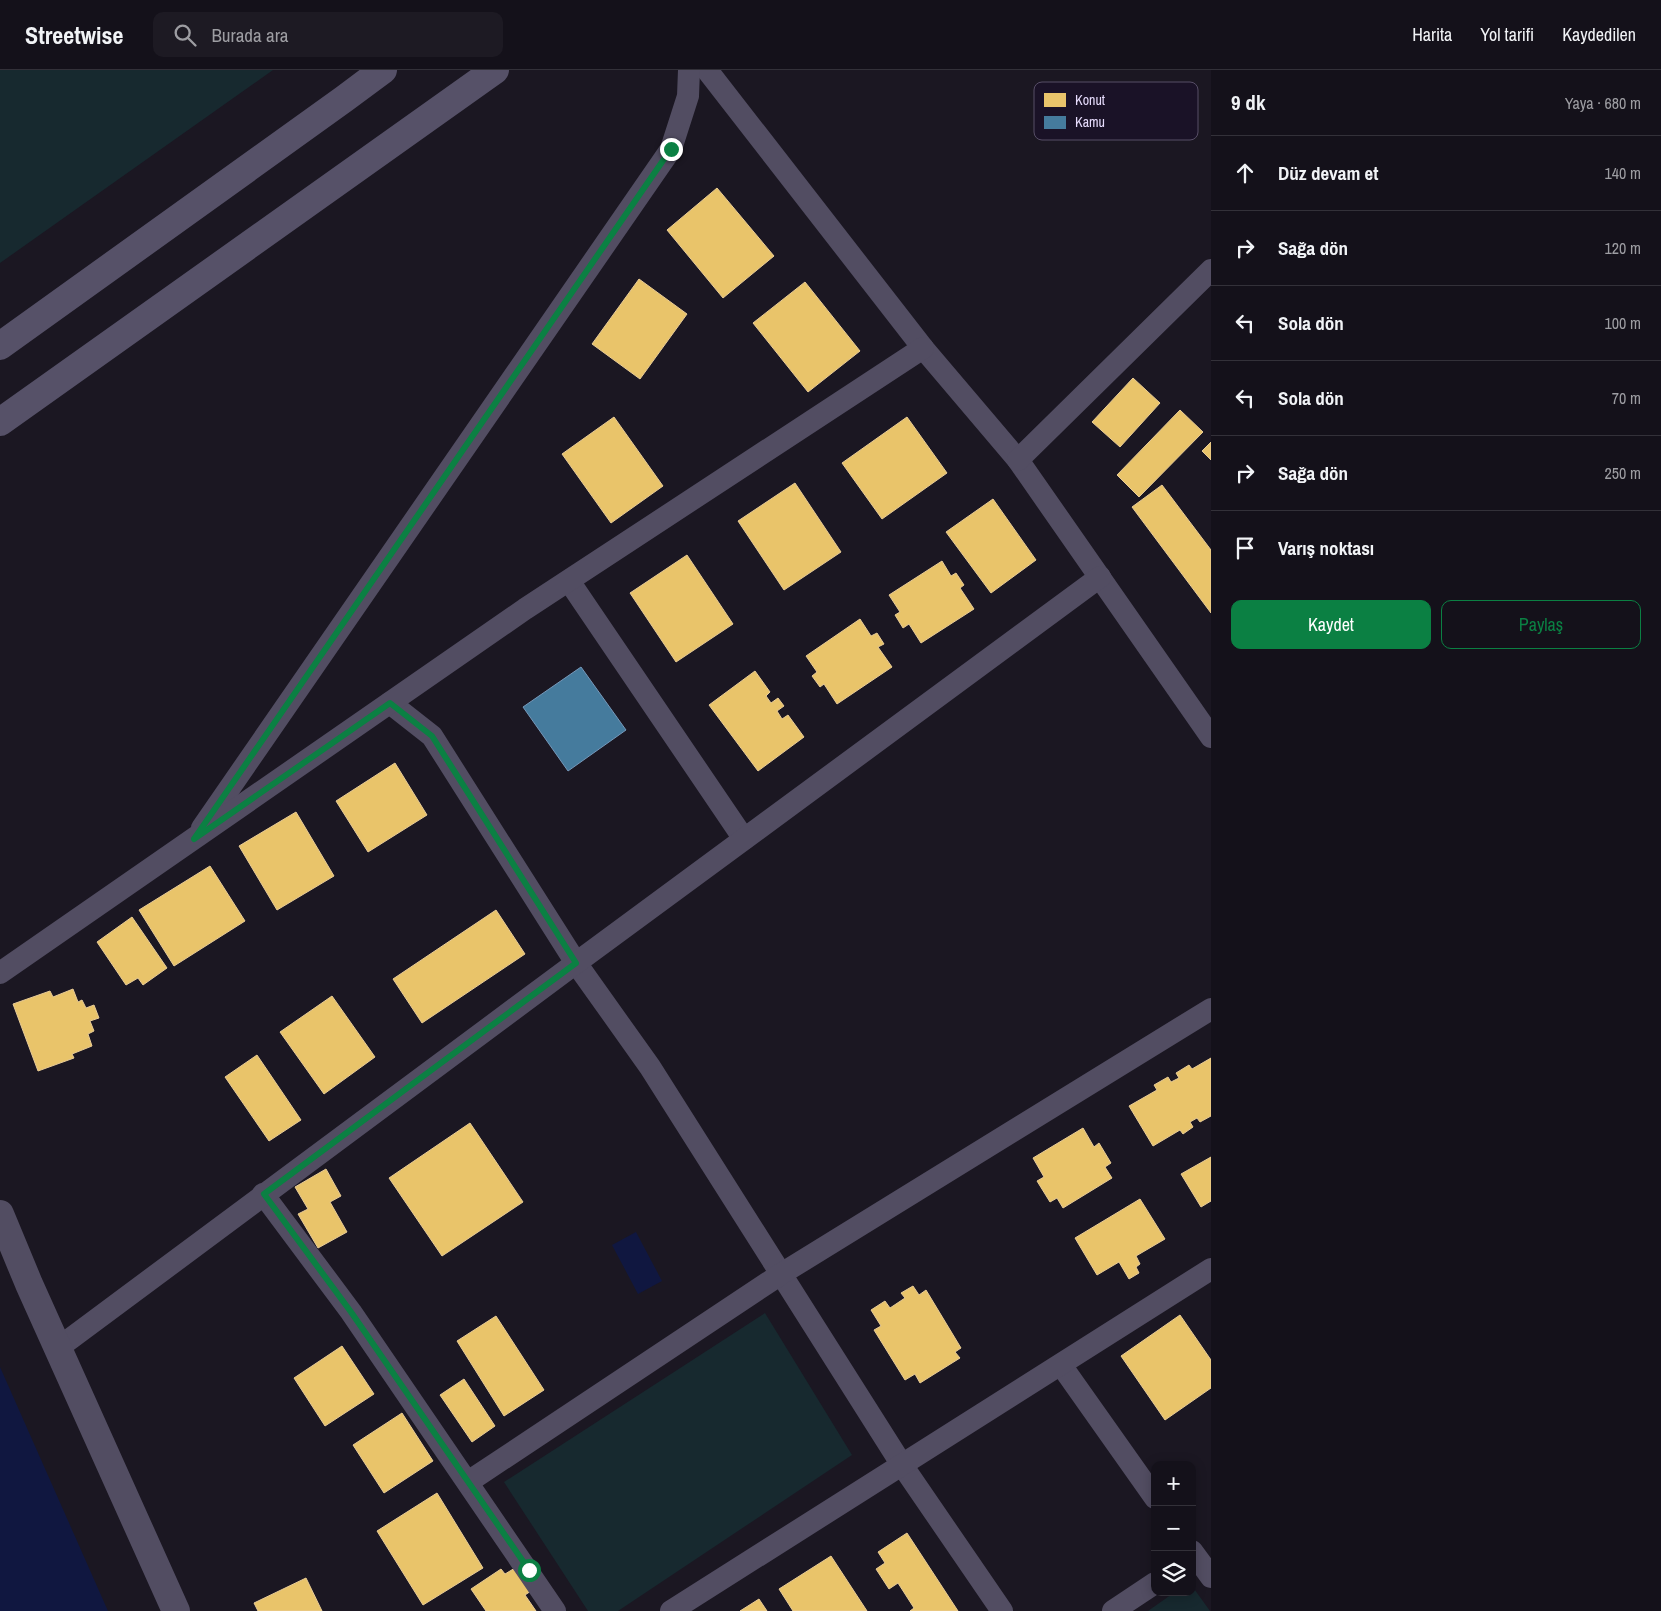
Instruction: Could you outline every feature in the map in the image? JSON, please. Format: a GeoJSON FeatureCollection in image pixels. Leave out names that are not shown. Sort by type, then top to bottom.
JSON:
{"type":"FeatureCollection","features":[{"type":"Feature","properties":{"kind":"main road"},"geometry":{"type":"LineString","coordinates":[[0,346],[344,100],[383,70]]}},
{"type":"Feature","properties":{"kind":"main road"},"geometry":{"type":"LineString","coordinates":[[0,422],[494,70]]}},
{"type":"Feature","properties":{"kind":"street"},"geometry":{"type":"LineString","coordinates":[[194,839],[671,149],[688,96],[689,70]]}},
{"type":"Feature","properties":{"kind":"street"},"geometry":{"type":"LineString","coordinates":[[707,70],[923,348],[1018,460],[1211,737]]}},
{"type":"Feature","properties":{"kind":"street"},"geometry":{"type":"LineString","coordinates":[[1018,460],[1211,270]]}},
{"type":"Feature","properties":{"kind":"street"},"geometry":{"type":"LineString","coordinates":[[0,973],[525,609],[923,348]]}},
{"type":"Feature","properties":{"kind":"street"},"geometry":{"type":"LineString","coordinates":[[58,1348],[744,838],[1100,577]]}},
{"type":"Feature","properties":{"kind":"street"},"geometry":{"type":"LineString","coordinates":[[569,581],[744,838]]}},
{"type":"Feature","properties":{"kind":"street"},"geometry":{"type":"LineString","coordinates":[[390,703],[432,736],[576,963],[650,1067],[902,1465],[1002,1611]]}},
{"type":"Feature","properties":{"kind":"street"},"geometry":{"type":"LineString","coordinates":[[468,1482],[781,1274],[1211,1009]]}},
{"type":"Feature","properties":{"kind":"street"},"geometry":{"type":"LineString","coordinates":[[264,1194],[351,1312],[555,1611]]}},
{"type":"Feature","properties":{"kind":"street"},"geometry":{"type":"LineString","coordinates":[[0,1214],[29,1284],[176,1611]]}},
{"type":"Feature","properties":{"kind":"street"},"geometry":{"type":"LineString","coordinates":[[671,1611],[1211,1269]]}},
{"type":"Feature","properties":{"kind":"street"},"geometry":{"type":"LineString","coordinates":[[1061,1365],[1151,1492]]}},
{"type":"Feature","properties":{"kind":"street"},"geometry":{"type":"LineString","coordinates":[[1196,1559],[1211,1577]]}},
{"type":"Feature","properties":{"kind":"street"},"geometry":{"type":"LineString","coordinates":[[1113,1611],[1151,1586]]}},
{"type":"Feature","properties":{"kind":"shaded area"},"geometry":{"type":"Polygon","coordinates":[[[0,70],[273,70],[0,263],[0,70]]]}},
{"type":"Feature","properties":{"kind":"shaded area"},"geometry":{"type":"Polygon","coordinates":[[[636,1232],[662,1281],[638,1294],[612,1245],[636,1232]]]}},
{"type":"Feature","properties":{"kind":"shaded area"},"geometry":{"type":"Polygon","coordinates":[[[765,1313],[852,1455],[618,1611],[588,1611],[504,1482],[765,1313]]]}},
{"type":"Feature","properties":{"kind":"shaded area"},"geometry":{"type":"Polygon","coordinates":[[[0,1367],[108,1611],[0,1611],[0,1367]]]}},
{"type":"Feature","properties":{"kind":"shaded area"},"geometry":{"type":"Polygon","coordinates":[[[1196,1592],[1210,1611],[1148,1611],[1169,1596],[1196,1596],[1196,1592]]]}},
{"type":"Feature","properties":{"kind":"building: Konut"},"geometry":{"type":"Polygon","coordinates":[[[717,188],[774,256],[723,298],[667,230],[717,188]]]}},
{"type":"Feature","properties":{"kind":"building: Konut"},"geometry":{"type":"Polygon","coordinates":[[[639,279],[687,314],[640,379],[592,344],[639,279]]]}},
{"type":"Feature","properties":{"kind":"building: Konut"},"geometry":{"type":"Polygon","coordinates":[[[805,282],[860,351],[808,392],[753,323],[805,282]]]}},
{"type":"Feature","properties":{"kind":"building: Konut"},"geometry":{"type":"Polygon","coordinates":[[[1133,378],[1160,403],[1120,447],[1092,422],[1133,378]]]}},
{"type":"Feature","properties":{"kind":"building: Konut"},"geometry":{"type":"Polygon","coordinates":[[[1180,410],[1203,432],[1139,497],[1117,475],[1180,410]]]}},
{"type":"Feature","properties":{"kind":"building: Konut"},"geometry":{"type":"Polygon","coordinates":[[[614,417],[663,486],[611,523],[562,454],[614,417]]]}},
{"type":"Feature","properties":{"kind":"building: Konut"},"geometry":{"type":"Polygon","coordinates":[[[907,417],[947,473],[882,519],[842,463],[907,417]]]}},
{"type":"Feature","properties":{"kind":"building: Konut"},"geometry":{"type":"Polygon","coordinates":[[[1211,442],[1211,460],[1202,451],[1211,442]]]}},
{"type":"Feature","properties":{"kind":"building: Konut"},"geometry":{"type":"Polygon","coordinates":[[[795,483],[841,552],[784,590],[738,521],[795,483]]]}},
{"type":"Feature","properties":{"kind":"building: Konut"},"geometry":{"type":"Polygon","coordinates":[[[1162,485],[1211,550],[1211,613],[1132,507],[1162,485]]]}},
{"type":"Feature","properties":{"kind":"building: Konut"},"geometry":{"type":"Polygon","coordinates":[[[993,499],[1036,560],[991,593],[946,532],[993,499]]]}},
{"type":"Feature","properties":{"kind":"building: Konut"},"geometry":{"type":"Polygon","coordinates":[[[687,555],[733,624],[676,662],[630,593],[687,555]]]}},
{"type":"Feature","properties":{"kind":"building: Konut"},"geometry":{"type":"Polygon","coordinates":[[[942,561],[951,576],[956,573],[964,585],[960,588],[974,609],[921,643],[909,624],[903,628],[895,615],[900,612],[889,595],[942,561]]]}},
{"type":"Feature","properties":{"kind":"building: Konut"},"geometry":{"type":"Polygon","coordinates":[[[860,619],[871,636],[877,633],[884,644],[878,647],[892,667],[837,704],[824,684],[820,687],[812,676],[817,672],[806,656],[860,619]]]}},
{"type":"Feature","properties":{"kind":"building: Konut"},"geometry":{"type":"Polygon","coordinates":[[[755,671],[770,692],[766,696],[771,703],[778,698],[784,706],[777,711],[782,719],[788,715],[804,737],[758,771],[709,705],[755,671]]]}},
{"type":"Feature","properties":{"kind":"building: Konut"},"geometry":{"type":"Polygon","coordinates":[[[395,763],[427,815],[368,852],[336,801],[395,763]]]}},
{"type":"Feature","properties":{"kind":"building: Konut"},"geometry":{"type":"Polygon","coordinates":[[[296,812],[334,876],[277,910],[239,846],[296,812]]]}},
{"type":"Feature","properties":{"kind":"building: Konut"},"geometry":{"type":"Polygon","coordinates":[[[210,866],[245,921],[174,966],[139,910],[210,866]]]}},
{"type":"Feature","properties":{"kind":"building: Konut"},"geometry":{"type":"Polygon","coordinates":[[[496,910],[525,954],[422,1023],[393,979],[496,910]]]}},
{"type":"Feature","properties":{"kind":"building: Konut"},"geometry":{"type":"Polygon","coordinates":[[[132,917],[167,968],[143,985],[138,978],[126,985],[97,942],[132,917]]]}},
{"type":"Feature","properties":{"kind":"building: Konut"},"geometry":{"type":"Polygon","coordinates":[[[73,989],[78,1002],[82,1000],[86,1008],[94,1005],[99,1018],[90,1021],[94,1031],[88,1034],[92,1046],[72,1054],[74,1058],[38,1071],[13,1004],[50,991],[53,997],[73,989]]]}},
{"type":"Feature","properties":{"kind":"building: Konut"},"geometry":{"type":"Polygon","coordinates":[[[332,996],[375,1057],[324,1094],[280,1032],[332,996]]]}},
{"type":"Feature","properties":{"kind":"building: Konut"},"geometry":{"type":"Polygon","coordinates":[[[257,1055],[301,1120],[269,1141],[225,1077],[257,1055]]]}},
{"type":"Feature","properties":{"kind":"building: Konut"},"geometry":{"type":"Polygon","coordinates":[[[1211,1058],[1211,1116],[1200,1122],[1197,1118],[1190,1122],[1193,1127],[1183,1134],[1180,1130],[1153,1146],[1129,1106],[1157,1090],[1154,1085],[1168,1077],[1171,1082],[1179,1078],[1176,1073],[1189,1065],[1192,1069],[1211,1058]]]}},
{"type":"Feature","properties":{"kind":"building: Konut"},"geometry":{"type":"Polygon","coordinates":[[[470,1123],[523,1202],[442,1256],[389,1178],[470,1123]]]}},
{"type":"Feature","properties":{"kind":"building: Konut"},"geometry":{"type":"Polygon","coordinates":[[[1083,1128],[1094,1147],[1099,1143],[1111,1163],[1105,1167],[1112,1178],[1063,1208],[1057,1198],[1050,1202],[1037,1181],[1044,1177],[1033,1158],[1083,1128]]]}},
{"type":"Feature","properties":{"kind":"building: Konut"},"geometry":{"type":"Polygon","coordinates":[[[1211,1157],[1211,1201],[1201,1207],[1181,1174],[1211,1157]]]}},
{"type":"Feature","properties":{"kind":"building: Konut"},"geometry":{"type":"Polygon","coordinates":[[[326,1169],[341,1196],[330,1202],[347,1232],[318,1248],[298,1214],[308,1209],[295,1187],[326,1169]]]}},
{"type":"Feature","properties":{"kind":"building: Konut"},"geometry":{"type":"Polygon","coordinates":[[[1140,1199],[1165,1239],[1136,1256],[1140,1264],[1136,1267],[1139,1273],[1129,1279],[1119,1262],[1097,1275],[1075,1238],[1140,1199]]]}},
{"type":"Feature","properties":{"kind":"building: Konut"},"geometry":{"type":"Polygon","coordinates":[[[913,1286],[919,1295],[926,1290],[961,1348],[955,1352],[960,1358],[920,1383],[915,1374],[905,1380],[874,1330],[881,1326],[871,1310],[885,1301],[890,1308],[905,1298],[901,1293],[913,1286]]]}},
{"type":"Feature","properties":{"kind":"building: Konut"},"geometry":{"type":"Polygon","coordinates":[[[1180,1315],[1211,1360],[1211,1388],[1165,1420],[1121,1356],[1180,1315]]]}},
{"type":"Feature","properties":{"kind":"building: Konut"},"geometry":{"type":"Polygon","coordinates":[[[496,1316],[544,1390],[504,1416],[457,1341],[496,1316]]]}},
{"type":"Feature","properties":{"kind":"building: Konut"},"geometry":{"type":"Polygon","coordinates":[[[342,1346],[374,1394],[325,1426],[294,1378],[342,1346]]]}},
{"type":"Feature","properties":{"kind":"building: Konut"},"geometry":{"type":"Polygon","coordinates":[[[464,1379],[495,1426],[472,1442],[440,1395],[464,1379]]]}},
{"type":"Feature","properties":{"kind":"building: Konut"},"geometry":{"type":"Polygon","coordinates":[[[402,1413],[433,1461],[384,1493],[353,1445],[402,1413]]]}},
{"type":"Feature","properties":{"kind":"building: Konut"},"geometry":{"type":"Polygon","coordinates":[[[437,1493],[483,1568],[423,1605],[377,1531],[437,1493]]]}},
{"type":"Feature","properties":{"kind":"building: Konut"},"geometry":{"type":"Polygon","coordinates":[[[907,1533],[958,1611],[910,1611],[914,1608],[898,1583],[889,1589],[876,1569],[885,1563],[878,1552],[907,1533]]]}},
{"type":"Feature","properties":{"kind":"building: Konut"},"geometry":{"type":"Polygon","coordinates":[[[831,1556],[867,1611],[793,1611],[779,1589],[831,1556]]]}},
{"type":"Feature","properties":{"kind":"building: Konut"},"geometry":{"type":"Polygon","coordinates":[[[515,1568],[531,1591],[525,1595],[536,1611],[486,1611],[471,1589],[501,1569],[505,1574],[515,1568]]]}},
{"type":"Feature","properties":{"kind":"building: Konut"},"geometry":{"type":"Polygon","coordinates":[[[306,1578],[322,1611],[258,1611],[254,1603],[306,1578]]]}},
{"type":"Feature","properties":{"kind":"building: Konut"},"geometry":{"type":"Polygon","coordinates":[[[759,1599],[767,1611],[740,1611],[759,1599]]]}},
{"type":"Feature","properties":{"kind":"building: Kamu"},"geometry":{"type":"Polygon","coordinates":[[[581,667],[626,730],[568,771],[523,707],[581,667]]]}},
{"type":"Feature","properties":{"kind":"route"},"geometry":{"type":"LineString","coordinates":[[529,1570],[351,1312],[264,1194],[576,963],[432,736],[390,703],[194,839],[671,149]]}}]}
